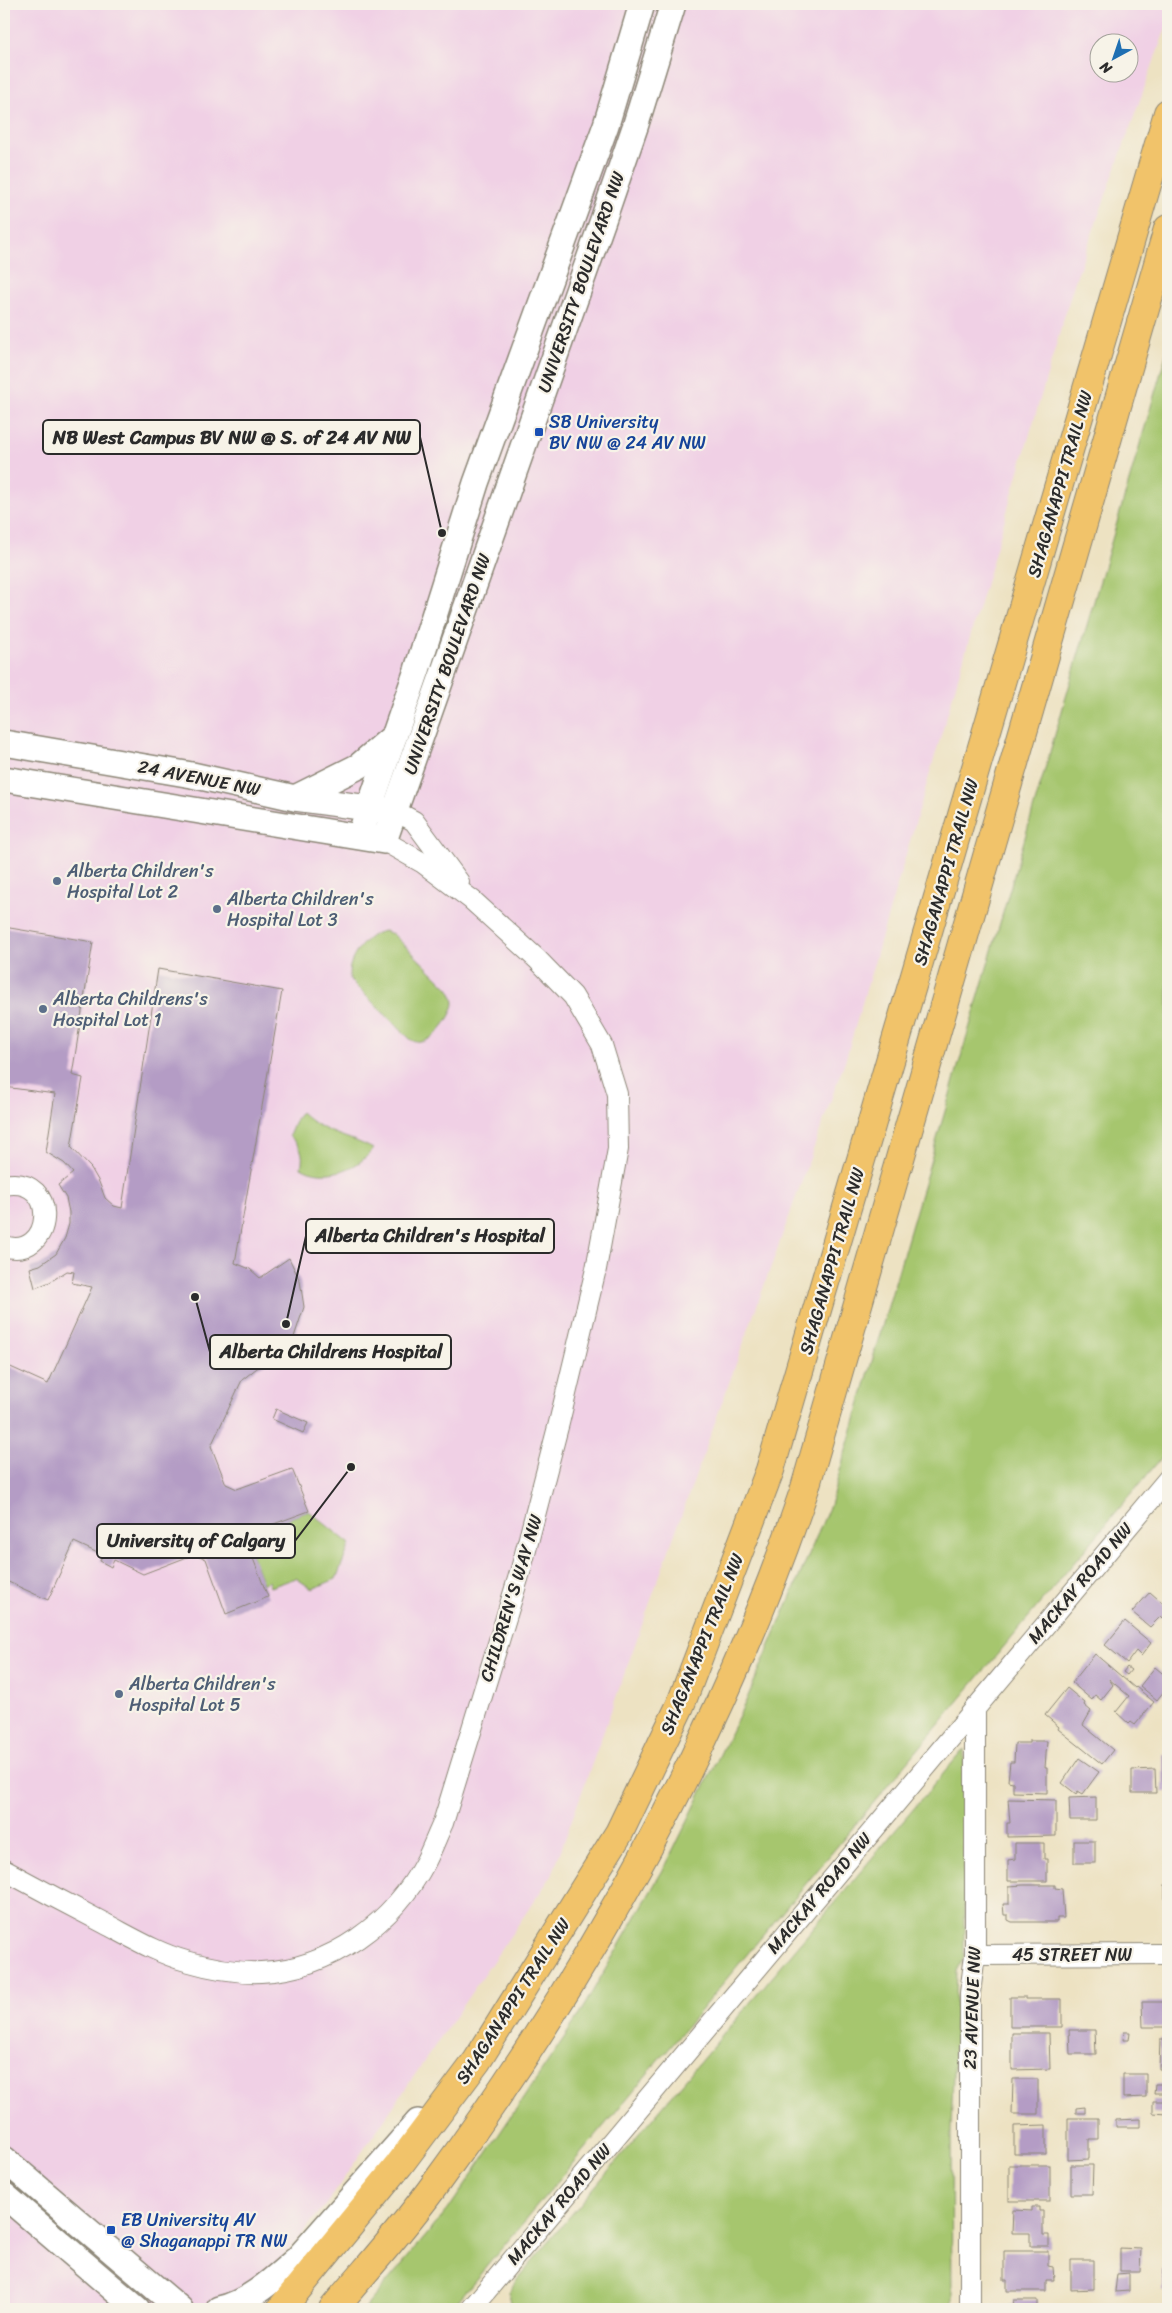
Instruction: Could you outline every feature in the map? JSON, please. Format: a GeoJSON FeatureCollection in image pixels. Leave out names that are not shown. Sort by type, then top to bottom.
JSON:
{"type":"FeatureCollection","features":[{"type":"Feature","properties":{"kind":"main road","name":"SHAGANAPPI TRAIL NW"},"geometry":{"type":"LineString","coordinates":[[281,2309],[399,2165],[477,2061],[619,1833],[680,1706],[770,1470],[1168,113]]}},
{"type":"Feature","properties":{"kind":"main road","name":"SHAGANAPPI TRAIL NW"},"geometry":{"type":"LineString","coordinates":[[333,2309],[435,2185],[509,2080],[591,1947],[648,1848],[708,1727],[782,1556],[805,1488],[1168,230]]}},
{"type":"Feature","properties":{"kind":"street","name":"UNIVERSITY BOULEVARD NW"},"geometry":{"type":"LineString","coordinates":[[360,835],[396,734],[476,483],[606,125],[642,4]]}},
{"type":"Feature","properties":{"kind":"street","name":"UNIVERSITY BOULEVARD NW"},"geometry":{"type":"LineString","coordinates":[[384,841],[603,220],[635,127],[673,4]]}},
{"type":"Feature","properties":{"kind":"street"},"geometry":{"type":"LineString","coordinates":[[295,798],[359,766],[396,734]]}},
{"type":"Feature","properties":{"kind":"street","name":"24 AVENUE NW"},"geometry":{"type":"LineString","coordinates":[[4,743],[192,775],[295,798],[395,811]]}},
{"type":"Feature","properties":{"kind":"street","name":"24 AVENUE NW"},"geometry":{"type":"LineString","coordinates":[[4,779],[186,810],[360,835],[384,841]]}},
{"type":"Feature","properties":{"kind":"street","name":"CHILDREN'S WAY NW"},"geometry":{"type":"LineString","coordinates":[[395,811],[414,821],[472,900]]}},
{"type":"Feature","properties":{"kind":"street","name":"CHILDREN'S WAY NW"},"geometry":{"type":"LineString","coordinates":[[4,1870],[148,1946],[193,1963],[226,1970],[261,1972],[302,1966],[331,1955],[356,1939],[386,1915],[406,1892],[426,1862],[442,1823],[538,1510],[596,1269],[618,1148],[617,1094],[602,1045],[573,996],[537,959],[472,900],[423,863],[384,841]]}},
{"type":"Feature","properties":{"kind":"street"},"geometry":{"type":"LineString","coordinates":[[4,1246],[17,1248],[28,1244],[37,1238],[43,1229],[46,1218],[45,1208],[40,1198],[32,1190],[23,1185],[6,1183]]}},
{"type":"Feature","properties":{"kind":"street","name":"MACKAY ROAD NW"},"geometry":{"type":"LineString","coordinates":[[475,2308],[1168,1479]]}},
{"type":"Feature","properties":{"kind":"street","name":"23 AVENUE NW"},"geometry":{"type":"LineString","coordinates":[[970,2309],[970,1993],[975,1955],[975,1708]]}},
{"type":"Feature","properties":{"kind":"street","name":"45 STREET NW"},"geometry":{"type":"LineString","coordinates":[[975,1955],[1168,1954]]}},
{"type":"Feature","properties":{"kind":"street"},"geometry":{"type":"LineString","coordinates":[[219,2309],[242,2300],[278,2275],[298,2258],[449,2086],[477,2061]]}},
{"type":"Feature","properties":{"kind":"street"},"geometry":{"type":"LineString","coordinates":[[4,2159],[180,2309]]}},
{"type":"Feature","properties":{"kind":"street"},"geometry":{"type":"LineString","coordinates":[[4,2195],[137,2309]]}},
{"type":"Feature","properties":{"kind":"street"},"geometry":{"type":"LineString","coordinates":[[26,2214],[48,2250],[113,2309]]}},
{"type":"Feature","properties":{"kind":"shaded area"},"geometry":{"type":"Polygon","coordinates":[[[4,4],[1168,4],[1168,22],[1074,284],[846,1058],[552,1875],[327,2203],[241,2309],[4,2309],[4,4]]]}},
{"type":"Feature","properties":{"kind":"green space"},"geometry":{"type":"Polygon","coordinates":[[[1168,348],[1168,1450],[451,2309],[364,2309],[448,2210],[576,2020],[667,1863],[746,1701],[830,1505],[1168,348]]]}},
{"type":"Feature","properties":{"kind":"green space"},"geometry":{"type":"Polygon","coordinates":[[[385,931],[393,934],[448,988],[453,997],[453,1008],[447,1021],[437,1033],[426,1041],[418,1042],[410,1039],[350,980],[350,965],[358,949],[371,937],[385,931]]]}},
{"type":"Feature","properties":{"kind":"green space"},"geometry":{"type":"Polygon","coordinates":[[[301,1112],[318,1126],[373,1149],[359,1163],[340,1171],[320,1173],[301,1167],[301,1150],[289,1136],[301,1112]]]}},
{"type":"Feature","properties":{"kind":"green space"},"geometry":{"type":"Polygon","coordinates":[[[309,1511],[350,1544],[336,1579],[312,1589],[296,1578],[270,1587],[268,1581],[263,1584],[247,1543],[252,1532],[309,1511]]]}},
{"type":"Feature","properties":{"kind":"green space"},"geometry":{"type":"Polygon","coordinates":[[[964,1749],[964,1957],[957,1971],[951,2129],[952,2309],[512,2309],[509,2292],[517,2279],[964,1749]]]}},
{"type":"Feature","properties":{"kind":"building"},"geometry":{"type":"Polygon","coordinates":[[[4,927],[93,942],[72,1075],[83,1078],[71,1147],[91,1168],[105,1198],[114,1206],[122,1208],[158,969],[282,991],[235,1263],[250,1269],[260,1278],[289,1258],[300,1281],[304,1307],[293,1340],[280,1357],[257,1368],[242,1380],[211,1446],[226,1484],[237,1489],[292,1469],[309,1511],[252,1532],[247,1543],[268,1597],[226,1614],[206,1559],[195,1554],[143,1574],[114,1560],[111,1567],[100,1561],[102,1555],[74,1542],[48,1600],[4,1580],[4,1364],[48,1384],[92,1287],[72,1283],[74,1272],[67,1271],[50,1282],[35,1288],[30,1268],[40,1265],[56,1254],[65,1238],[69,1224],[69,1212],[66,1198],[58,1185],[73,1173],[64,1163],[46,1152],[55,1094],[4,1087],[4,927]]]}},
{"type":"Feature","properties":{"kind":"building"},"geometry":{"type":"Polygon","coordinates":[[[276,1409],[308,1423],[303,1433],[272,1419],[276,1409]]]}},
{"type":"Feature","properties":{"kind":"building"},"geometry":{"type":"Polygon","coordinates":[[[1150,1592],[1168,1610],[1163,1618],[1161,1616],[1150,1627],[1132,1612],[1150,1592]]]}},
{"type":"Feature","properties":{"kind":"building"},"geometry":{"type":"Polygon","coordinates":[[[1125,1621],[1151,1643],[1141,1656],[1136,1651],[1127,1663],[1105,1645],[1125,1621]]]}},
{"type":"Feature","properties":{"kind":"building"},"geometry":{"type":"Polygon","coordinates":[[[1095,1654],[1154,1702],[1135,1725],[1131,1722],[1129,1724],[1116,1712],[1129,1696],[1109,1679],[1113,1685],[1101,1700],[1095,1695],[1092,1700],[1072,1683],[1095,1654]]]}},
{"type":"Feature","properties":{"kind":"building"},"geometry":{"type":"Polygon","coordinates":[[[1127,1667],[1131,1670],[1127,1675],[1123,1672],[1127,1667]]]}},
{"type":"Feature","properties":{"kind":"building"},"geometry":{"type":"Polygon","coordinates":[[[1155,1667],[1168,1678],[1168,1686],[1157,1700],[1140,1686],[1155,1667]]]}},
{"type":"Feature","properties":{"kind":"building"},"geometry":{"type":"Polygon","coordinates":[[[1067,1688],[1085,1703],[1084,1705],[1091,1711],[1083,1725],[1113,1750],[1102,1764],[1058,1729],[1059,1727],[1045,1715],[1067,1688]]]}},
{"type":"Feature","properties":{"kind":"building"},"geometry":{"type":"Polygon","coordinates":[[[1168,1730],[1168,1741],[1163,1737],[1168,1730]]]}},
{"type":"Feature","properties":{"kind":"building"},"geometry":{"type":"Polygon","coordinates":[[[1029,1741],[1047,1741],[1045,1768],[1047,1768],[1047,1793],[1013,1792],[1013,1782],[1008,1781],[1010,1762],[1014,1762],[1015,1743],[1029,1743],[1029,1741]]]}},
{"type":"Feature","properties":{"kind":"building"},"geometry":{"type":"Polygon","coordinates":[[[1163,1754],[1168,1754],[1168,1792],[1163,1792],[1163,1754]]]}},
{"type":"Feature","properties":{"kind":"building"},"geometry":{"type":"Polygon","coordinates":[[[1079,1758],[1099,1772],[1083,1794],[1078,1791],[1076,1794],[1062,1783],[1079,1758]]]}},
{"type":"Feature","properties":{"kind":"building"},"geometry":{"type":"Polygon","coordinates":[[[1155,1769],[1156,1793],[1132,1793],[1132,1770],[1155,1769]]]}},
{"type":"Feature","properties":{"kind":"building"},"geometry":{"type":"Polygon","coordinates":[[[1096,1797],[1096,1820],[1070,1820],[1069,1798],[1096,1797]]]}},
{"type":"Feature","properties":{"kind":"building"},"geometry":{"type":"Polygon","coordinates":[[[1008,1799],[1056,1800],[1056,1836],[1007,1837],[1007,1823],[1010,1823],[1008,1799]]]}},
{"type":"Feature","properties":{"kind":"building"},"geometry":{"type":"Polygon","coordinates":[[[1074,1841],[1095,1841],[1095,1863],[1074,1863],[1074,1841]]]}},
{"type":"Feature","properties":{"kind":"building"},"geometry":{"type":"Polygon","coordinates":[[[1015,1843],[1044,1843],[1044,1859],[1047,1859],[1047,1881],[1008,1881],[1008,1860],[1015,1859],[1015,1843]]]}},
{"type":"Feature","properties":{"kind":"building"},"geometry":{"type":"Polygon","coordinates":[[[1055,1885],[1055,1888],[1062,1889],[1064,1918],[1057,1918],[1057,1922],[1012,1922],[1008,1920],[1008,1915],[1004,1915],[1003,1904],[1009,1904],[1009,1886],[1055,1885]]]}},
{"type":"Feature","properties":{"kind":"building"},"geometry":{"type":"Polygon","coordinates":[[[1165,1885],[1168,1885],[1168,1924],[1165,1924],[1165,1885]]]}},
{"type":"Feature","properties":{"kind":"building"},"geometry":{"type":"Polygon","coordinates":[[[1010,1997],[1062,1999],[1062,2027],[1010,2027],[1010,1997]]]}},
{"type":"Feature","properties":{"kind":"building"},"geometry":{"type":"Polygon","coordinates":[[[1142,2002],[1168,2002],[1168,2027],[1143,2027],[1142,2002]]]}},
{"type":"Feature","properties":{"kind":"building"},"geometry":{"type":"Polygon","coordinates":[[[1069,2030],[1095,2030],[1096,2054],[1070,2054],[1069,2030]]]}},
{"type":"Feature","properties":{"kind":"building"},"geometry":{"type":"Polygon","coordinates":[[[1124,2032],[1130,2032],[1129,2040],[1123,2040],[1124,2032]]]}},
{"type":"Feature","properties":{"kind":"building"},"geometry":{"type":"Polygon","coordinates":[[[1012,2033],[1049,2033],[1050,2069],[1012,2070],[1012,2033]]]}},
{"type":"Feature","properties":{"kind":"building"},"geometry":{"type":"Polygon","coordinates":[[[1166,2034],[1168,2034],[1168,2070],[1159,2069],[1160,2039],[1165,2039],[1166,2034]]]}},
{"type":"Feature","properties":{"kind":"building"},"geometry":{"type":"Polygon","coordinates":[[[1123,2074],[1146,2074],[1146,2097],[1123,2098],[1123,2074]]]}},
{"type":"Feature","properties":{"kind":"building"},"geometry":{"type":"Polygon","coordinates":[[[1013,2079],[1038,2079],[1038,2114],[1012,2114],[1013,2079]]]}},
{"type":"Feature","properties":{"kind":"building"},"geometry":{"type":"Polygon","coordinates":[[[1155,2084],[1163,2084],[1163,2093],[1154,2093],[1155,2084]]]}},
{"type":"Feature","properties":{"kind":"building"},"geometry":{"type":"Polygon","coordinates":[[[1153,2101],[1168,2101],[1168,2114],[1153,2113],[1153,2101]]]}},
{"type":"Feature","properties":{"kind":"building"},"geometry":{"type":"Polygon","coordinates":[[[1085,2107],[1085,2113],[1076,2113],[1076,2108],[1085,2107]]]}},
{"type":"Feature","properties":{"kind":"building"},"geometry":{"type":"Polygon","coordinates":[[[1068,2118],[1098,2118],[1098,2139],[1089,2139],[1089,2159],[1068,2160],[1068,2118]]]}},
{"type":"Feature","properties":{"kind":"building"},"geometry":{"type":"Polygon","coordinates":[[[1140,2119],[1140,2127],[1116,2127],[1116,2120],[1140,2119]]]}},
{"type":"Feature","properties":{"kind":"building"},"geometry":{"type":"Polygon","coordinates":[[[1046,2125],[1046,2154],[1014,2154],[1014,2126],[1046,2125]]]}},
{"type":"Feature","properties":{"kind":"building"},"geometry":{"type":"Polygon","coordinates":[[[1009,2165],[1050,2165],[1050,2201],[1009,2201],[1009,2165]]]}},
{"type":"Feature","properties":{"kind":"building"},"geometry":{"type":"Polygon","coordinates":[[[1071,2165],[1093,2165],[1092,2194],[1071,2194],[1071,2165]]]}},
{"type":"Feature","properties":{"kind":"building"},"geometry":{"type":"Polygon","coordinates":[[[1032,2207],[1039,2207],[1039,2211],[1043,2211],[1043,2235],[1049,2235],[1049,2246],[1030,2246],[1030,2233],[1012,2233],[1013,2210],[1032,2211],[1032,2207]]]}},
{"type":"Feature","properties":{"kind":"building"},"geometry":{"type":"Polygon","coordinates":[[[1120,2248],[1141,2249],[1140,2271],[1120,2271],[1120,2248]]]}},
{"type":"Feature","properties":{"kind":"building"},"geometry":{"type":"Polygon","coordinates":[[[1004,2251],[1048,2251],[1048,2266],[1053,2267],[1054,2280],[1046,2280],[1046,2291],[1007,2291],[1007,2280],[1004,2280],[1004,2251]]]}},
{"type":"Feature","properties":{"kind":"building"},"geometry":{"type":"Polygon","coordinates":[[[1071,2260],[1094,2260],[1094,2289],[1071,2290],[1071,2260]]]}},
{"type":"Feature","properties":{"kind":"building"},"geometry":{"type":"Polygon","coordinates":[[[1163,2270],[1168,2270],[1168,2291],[1163,2291],[1163,2270]]]}},
{"type":"Feature","properties":{"kind":"building"},"geometry":{"type":"Polygon","coordinates":[[[1129,2273],[1129,2291],[1115,2292],[1117,2274],[1129,2273]]]}},
{"type":"Feature","properties":{"kind":"building"},"geometry":{"type":"Polygon","coordinates":[[[1014,2300],[1037,2300],[1037,2309],[1009,2309],[1009,2306],[1013,2306],[1014,2300]]]}},
{"type":"Feature","properties":{"kind":"place","name":"SB University BV NW @ 24 AV NW"},"geometry":{"type":"Point","coordinates":[539,432]}},
{"type":"Feature","properties":{"kind":"place","name":"NB West Campus BV NW @ S. of 24 AV NW"},"geometry":{"type":"Point","coordinates":[442,533]}},
{"type":"Feature","properties":{"kind":"place","name":"Alberta Children's Hospital Lot 2"},"geometry":{"type":"Point","coordinates":[57,881]}},
{"type":"Feature","properties":{"kind":"place","name":"Alberta Children's Hospital Lot 3"},"geometry":{"type":"Point","coordinates":[217,909]}},
{"type":"Feature","properties":{"kind":"place","name":"Alberta Childrens's Hospital Lot 1"},"geometry":{"type":"Point","coordinates":[43,1009]}},
{"type":"Feature","properties":{"kind":"place","name":"Alberta Childrens Hospital"},"geometry":{"type":"Point","coordinates":[195,1297]}},
{"type":"Feature","properties":{"kind":"place","name":"Alberta Children's Hospital"},"geometry":{"type":"Point","coordinates":[286,1324]}},
{"type":"Feature","properties":{"kind":"place","name":"University of Calgary"},"geometry":{"type":"Point","coordinates":[351,1467]}},
{"type":"Feature","properties":{"kind":"place","name":"Alberta Children's Hospital Lot 5"},"geometry":{"type":"Point","coordinates":[119,1694]}},
{"type":"Feature","properties":{"kind":"place","name":"EB University AV @ Shaganappi TR NW"},"geometry":{"type":"Point","coordinates":[111,2230]}}]}
